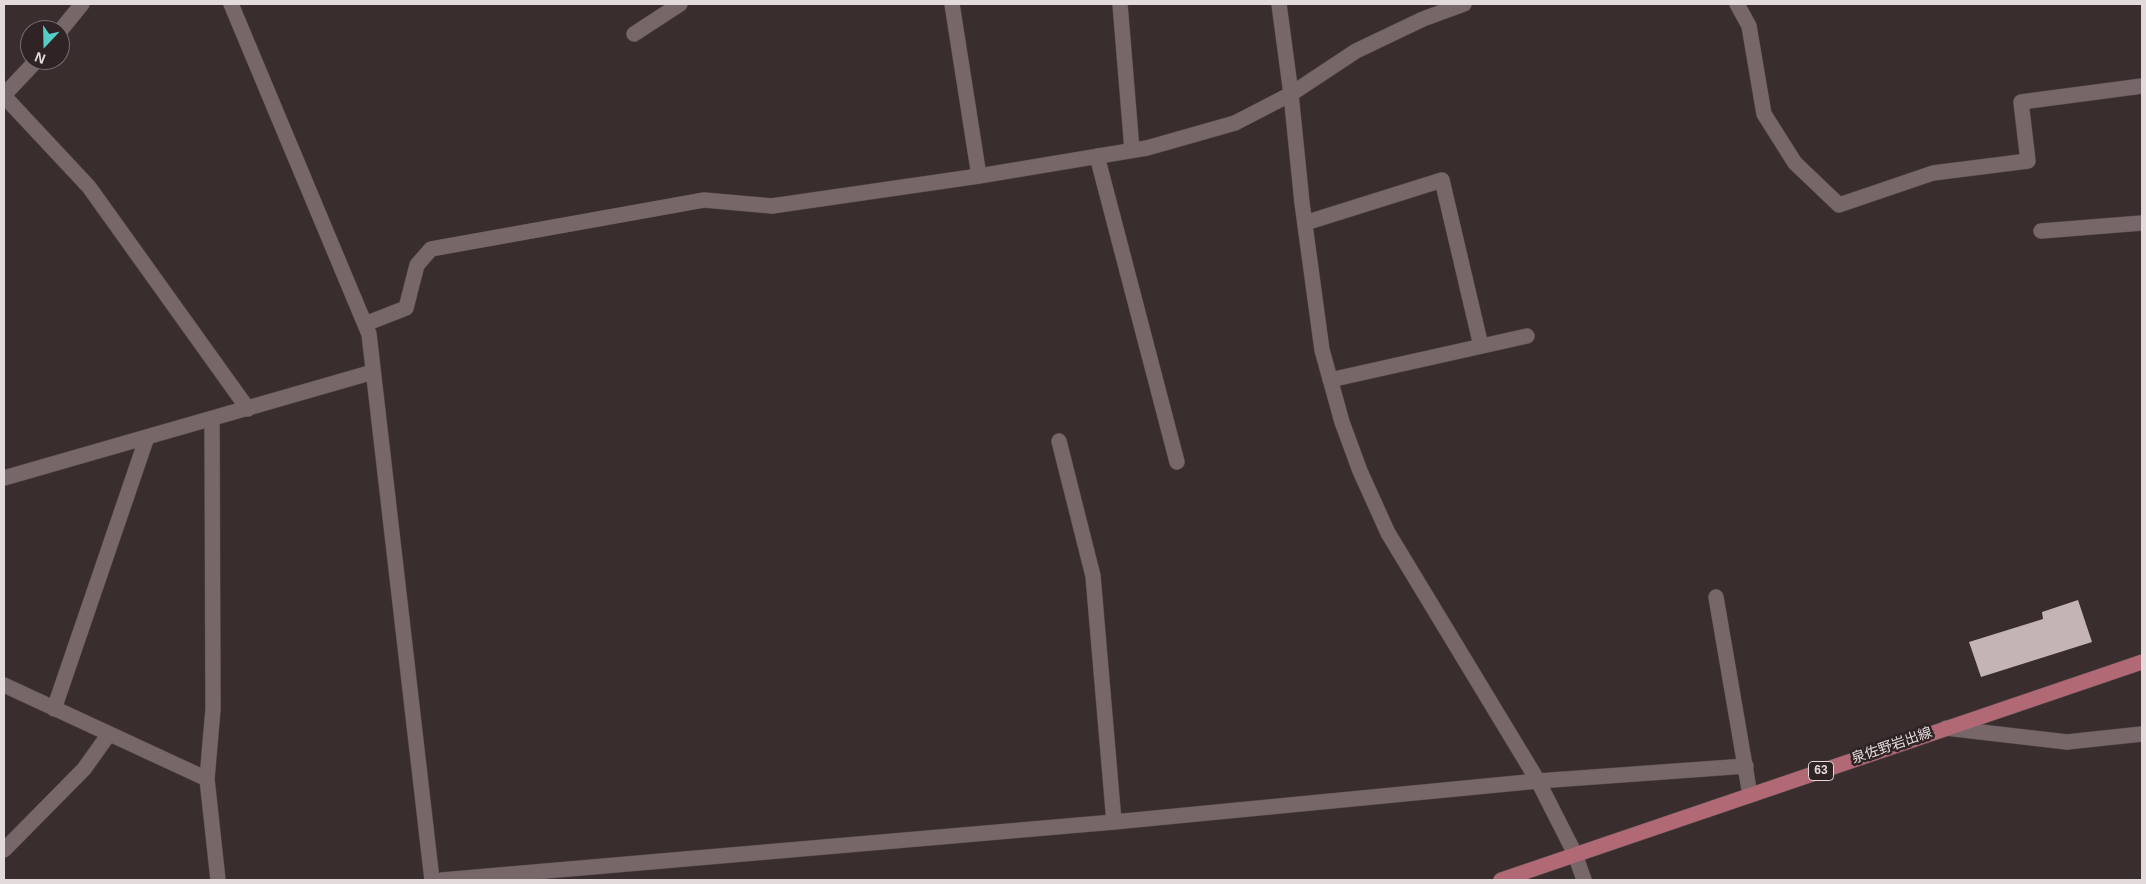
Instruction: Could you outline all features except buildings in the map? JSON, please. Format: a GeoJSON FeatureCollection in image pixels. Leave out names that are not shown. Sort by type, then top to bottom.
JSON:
{"type":"FeatureCollection","features":[{"type":"Feature","properties":{"kind":"main road","name":"泉佐野岩出線"},"geometry":{"type":"LineString","coordinates":[[1501,880],[2142,662]]}},
{"type":"Feature","properties":{"kind":"street"},"geometry":{"type":"LineString","coordinates":[[69,20],[82,4]]}},
{"type":"Feature","properties":{"kind":"street"},"geometry":{"type":"LineString","coordinates":[[231,4],[369,334],[432,880]]}},
{"type":"Feature","properties":{"kind":"street"},"geometry":{"type":"LineString","coordinates":[[634,34],[680,4]]}},
{"type":"Feature","properties":{"kind":"street"},"geometry":{"type":"LineString","coordinates":[[952,4],[979,176]]}},
{"type":"Feature","properties":{"kind":"street"},"geometry":{"type":"LineString","coordinates":[[1120,4],[1132,150]]}},
{"type":"Feature","properties":{"kind":"street"},"geometry":{"type":"LineString","coordinates":[[1279,4],[1322,350],[1348,438],[1388,534],[1538,781],[1575,854],[1584,880]]}},
{"type":"Feature","properties":{"kind":"street"},"geometry":{"type":"LineString","coordinates":[[365,324],[406,308],[417,265],[431,248],[704,200],[772,206],[979,176],[1132,150],[1235,123],[1291,94],[1356,51],[1423,19],[1464,4]]}},
{"type":"Feature","properties":{"kind":"street"},"geometry":{"type":"LineString","coordinates":[[1736,4],[1749,26],[1764,114],[1795,163],[1839,205],[1933,173],[2028,161],[2021,102],[2142,86]]}},
{"type":"Feature","properties":{"kind":"street"},"geometry":{"type":"LineString","coordinates":[[27,70],[4,96],[89,187],[248,409]]}},
{"type":"Feature","properties":{"kind":"street"},"geometry":{"type":"LineString","coordinates":[[1096,156],[1177,462]]}},
{"type":"Feature","properties":{"kind":"street"},"geometry":{"type":"LineString","coordinates":[[1305,223],[1442,180],[1481,346]]}},
{"type":"Feature","properties":{"kind":"street"},"geometry":{"type":"LineString","coordinates":[[2041,231],[2142,223]]}},
{"type":"Feature","properties":{"kind":"street"},"geometry":{"type":"LineString","coordinates":[[1330,380],[1527,336]]}},
{"type":"Feature","properties":{"kind":"street"},"geometry":{"type":"LineString","coordinates":[[4,478],[374,372]]}},
{"type":"Feature","properties":{"kind":"street"},"geometry":{"type":"LineString","coordinates":[[212,419],[213,709],[207,779],[218,880]]}},
{"type":"Feature","properties":{"kind":"street"},"geometry":{"type":"LineString","coordinates":[[54,709],[147,437]]}},
{"type":"Feature","properties":{"kind":"street"},"geometry":{"type":"LineString","coordinates":[[1059,441],[1093,576],[1114,822]]}},
{"type":"Feature","properties":{"kind":"street"},"geometry":{"type":"LineString","coordinates":[[1716,596],[1750,795]]}},
{"type":"Feature","properties":{"kind":"street"},"geometry":{"type":"LineString","coordinates":[[4,685],[207,779]]}},
{"type":"Feature","properties":{"kind":"street"},"geometry":{"type":"LineString","coordinates":[[1946,728],[2067,742],[2142,734]]}},
{"type":"Feature","properties":{"kind":"street"},"geometry":{"type":"LineString","coordinates":[[4,850],[84,769],[109,734]]}},
{"type":"Feature","properties":{"kind":"street"},"geometry":{"type":"LineString","coordinates":[[442,880],[1114,822],[1538,781],[1746,766]]}}]}
